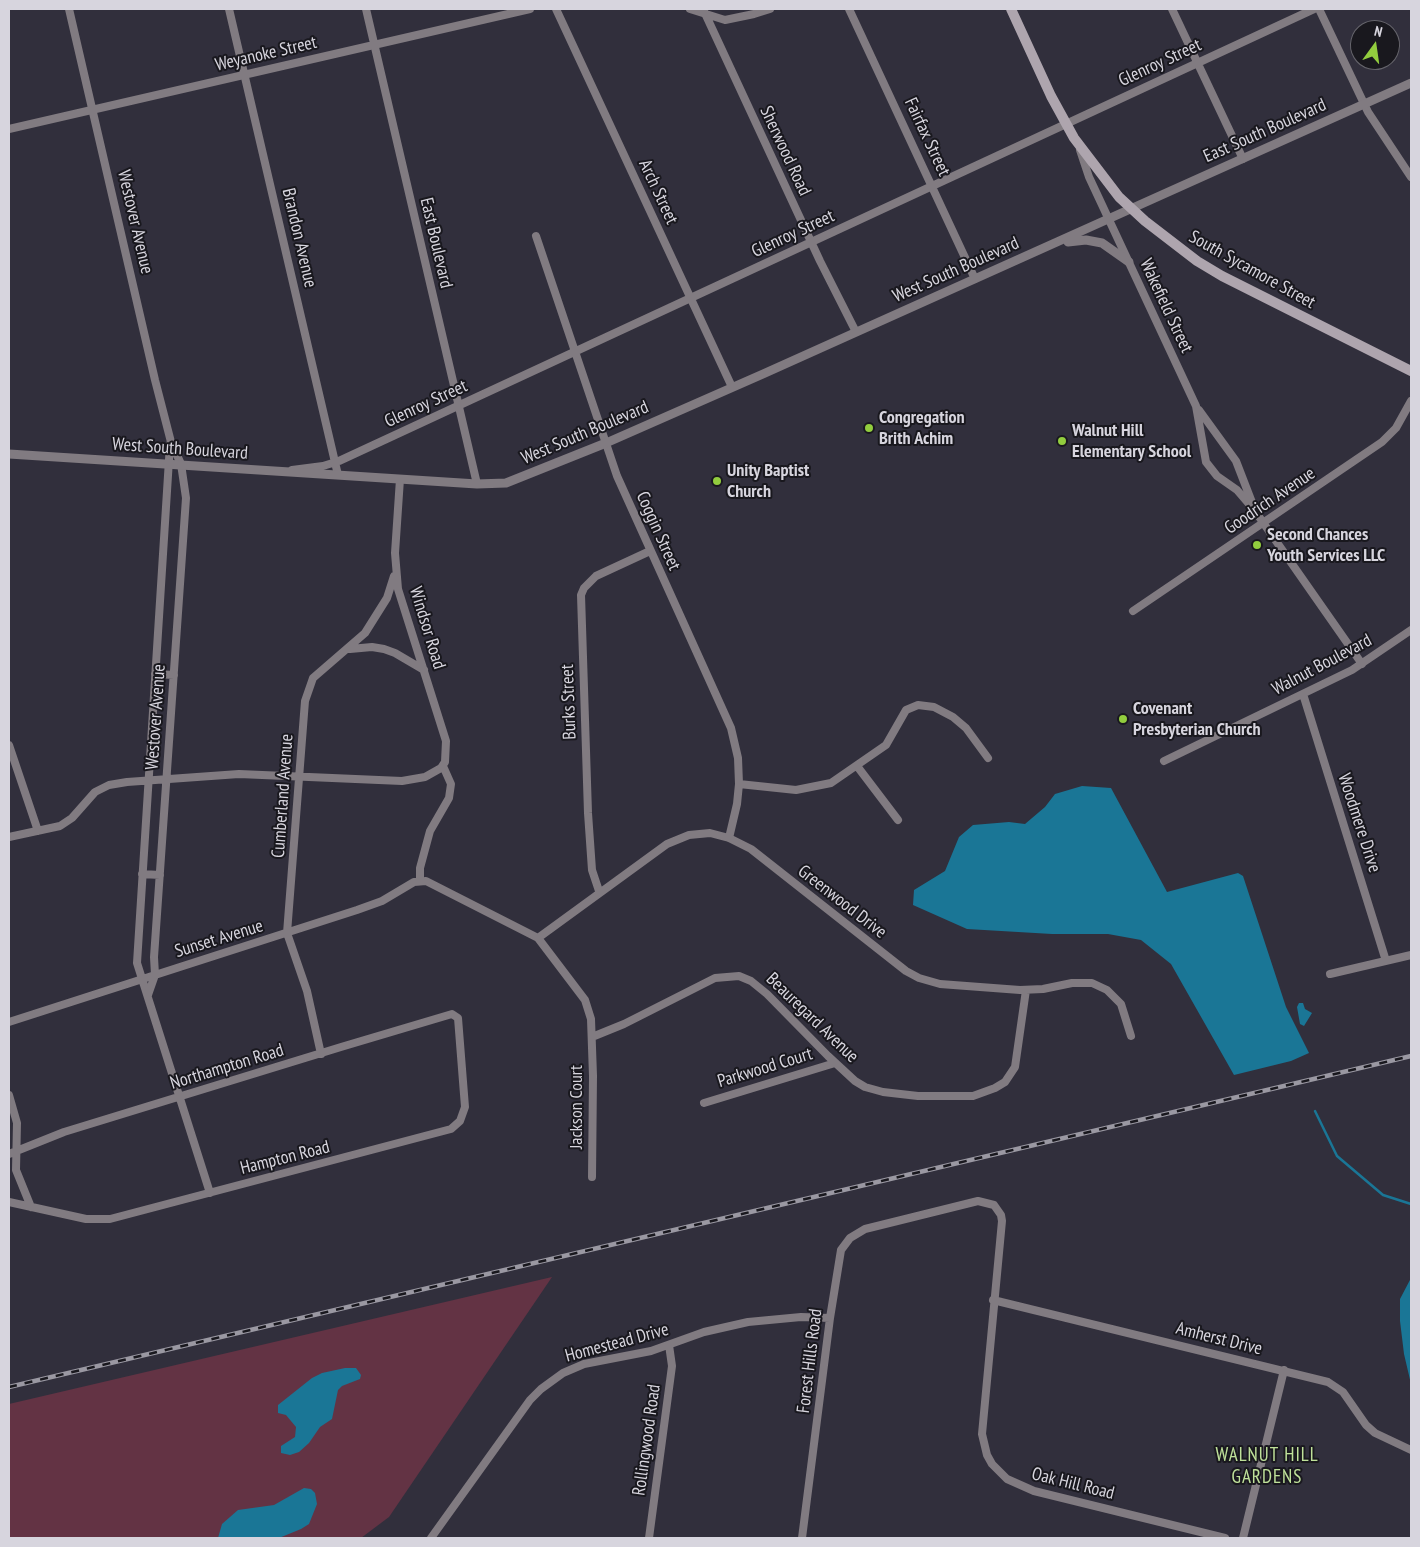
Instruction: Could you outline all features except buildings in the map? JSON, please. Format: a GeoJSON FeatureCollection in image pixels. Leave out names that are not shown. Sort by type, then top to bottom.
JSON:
{"type":"FeatureCollection","features":[{"type":"Feature","properties":{"kind":"main road","name":"South Sycamore Street"},"geometry":{"type":"LineString","coordinates":[[1011,9],[1066,124],[1079,146],[1119,197],[1132,209],[1173,244],[1222,276],[1411,371]]}},
{"type":"Feature","properties":{"kind":"street","name":"Westover Avenue"},"geometry":{"type":"LineString","coordinates":[[69,9],[171,442],[181,464],[186,498],[155,974],[148,995]]}},
{"type":"Feature","properties":{"kind":"street","name":"Brandon Avenue"},"geometry":{"type":"LineString","coordinates":[[229,9],[338,476]]}},
{"type":"Feature","properties":{"kind":"street","name":"East Boulevard"},"geometry":{"type":"LineString","coordinates":[[366,9],[477,484]]}},
{"type":"Feature","properties":{"kind":"street","name":"Weyanoke Street"},"geometry":{"type":"LineString","coordinates":[[9,129],[530,9]]}},
{"type":"Feature","properties":{"kind":"street","name":"Arch Street"},"geometry":{"type":"LineString","coordinates":[[556,9],[732,387]]}},
{"type":"Feature","properties":{"kind":"street"},"geometry":{"type":"LineString","coordinates":[[690,9],[704,11],[716,18],[734,19],[770,9]]}},
{"type":"Feature","properties":{"kind":"street","name":"Fairfax Street"},"geometry":{"type":"LineString","coordinates":[[849,9],[976,279]]}},
{"type":"Feature","properties":{"kind":"street"},"geometry":{"type":"LineString","coordinates":[[1172,9],[1243,159]]}},
{"type":"Feature","properties":{"kind":"street","name":"Glenroy Street"},"geometry":{"type":"LineString","coordinates":[[280,471],[335,462],[1314,9]]}},
{"type":"Feature","properties":{"kind":"street"},"geometry":{"type":"LineString","coordinates":[[1319,9],[1364,104],[1383,138],[1411,177]]}},
{"type":"Feature","properties":{"kind":"street","name":"Sherwood Road"},"geometry":{"type":"LineString","coordinates":[[704,11],[811,242],[856,332]]}},
{"type":"Feature","properties":{"kind":"street","name":"East South Boulevard"},"geometry":{"type":"LineString","coordinates":[[1132,209],[1411,84]]}},
{"type":"Feature","properties":{"kind":"street","name":"South Sycamore Street"},"geometry":{"type":"LineString","coordinates":[[1079,146],[1089,177],[1110,219]]}},
{"type":"Feature","properties":{"kind":"street","name":"West South Boulevard"},"geometry":{"type":"LineString","coordinates":[[9,454],[493,485],[514,481],[606,443],[1132,209]]}},
{"type":"Feature","properties":{"kind":"street","name":"Wakefield Street"},"geometry":{"type":"LineString","coordinates":[[1110,219],[1196,406],[1236,461],[1255,511]]}},
{"type":"Feature","properties":{"kind":"street","name":"Coggin Street"},"geometry":{"type":"LineString","coordinates":[[536,236],[617,476],[731,728],[738,758],[739,784],[737,804],[729,838]]}},
{"type":"Feature","properties":{"kind":"street"},"geometry":{"type":"LineString","coordinates":[[1058,243],[1092,240],[1108,246],[1129,262]]}},
{"type":"Feature","properties":{"kind":"street","name":"Goodrich Avenue"},"geometry":{"type":"LineString","coordinates":[[1132,611],[1264,524],[1382,442],[1396,428],[1411,401]]}},
{"type":"Feature","properties":{"kind":"street","name":"Wakefield Street"},"geometry":{"type":"LineString","coordinates":[[1196,406],[1206,462],[1217,476],[1237,490],[1255,511],[1362,664]]}},
{"type":"Feature","properties":{"kind":"street","name":"Westover Avenue"},"geometry":{"type":"LineString","coordinates":[[171,442],[147,780],[137,963],[210,1193]]}},
{"type":"Feature","properties":{"kind":"street","name":"Windsor Road"},"geometry":{"type":"LineString","coordinates":[[400,479],[396,569],[402,604],[446,741],[447,752],[443,766]]}},
{"type":"Feature","properties":{"kind":"street","name":"Burks Street"},"geometry":{"type":"LineString","coordinates":[[600,891],[592,870],[588,814],[582,596],[588,583],[596,576],[650,551]]}},
{"type":"Feature","properties":{"kind":"street","name":"Cumberland Avenue"},"geometry":{"type":"LineString","coordinates":[[321,1054],[307,991],[288,933],[305,701],[312,678],[348,649],[365,632],[380,612],[387,598],[396,569]]}},
{"type":"Feature","properties":{"kind":"street","name":"Walnut Boulevard"},"geometry":{"type":"LineString","coordinates":[[1164,761],[1362,664],[1411,630]]}},
{"type":"Feature","properties":{"kind":"street"},"geometry":{"type":"LineString","coordinates":[[348,649],[360,647],[384,649],[395,653],[424,670]]}},
{"type":"Feature","properties":{"kind":"street"},"geometry":{"type":"LineString","coordinates":[[155,674],[174,675]]}},
{"type":"Feature","properties":{"kind":"street","name":"Woodmere Drive"},"geometry":{"type":"LineString","coordinates":[[1303,694],[1386,961]]}},
{"type":"Feature","properties":{"kind":"street"},"geometry":{"type":"LineString","coordinates":[[739,784],[785,790],[811,789],[831,783],[886,745],[906,710],[924,705],[934,707],[957,720],[966,728],[988,758]]}},
{"type":"Feature","properties":{"kind":"street"},"geometry":{"type":"LineString","coordinates":[[9,745],[38,832]]}},
{"type":"Feature","properties":{"kind":"street"},"geometry":{"type":"LineString","coordinates":[[9,837],[60,826],[101,788],[109,785],[147,780],[238,774],[402,781],[425,777],[435,773],[443,766],[451,784],[449,798],[430,832],[420,868],[420,881],[434,885],[538,938],[585,1000],[591,1019],[592,1037]]}},
{"type":"Feature","properties":{"kind":"street"},"geometry":{"type":"LineString","coordinates":[[857,766],[898,820]]}},
{"type":"Feature","properties":{"kind":"street","name":"Greenwood Drive"},"geometry":{"type":"LineString","coordinates":[[538,938],[600,891],[677,839],[710,833],[729,838],[751,849],[906,971],[918,978],[940,984],[1026,990],[1081,982],[1100,986],[1115,996],[1121,1004],[1131,1036]]}},
{"type":"Feature","properties":{"kind":"street"},"geometry":{"type":"LineString","coordinates":[[142,874],[160,875]]}},
{"type":"Feature","properties":{"kind":"street","name":"Sunset Avenue"},"geometry":{"type":"LineString","coordinates":[[9,1022],[382,901],[420,881]]}},
{"type":"Feature","properties":{"kind":"street"},"geometry":{"type":"LineString","coordinates":[[1330,974],[1411,955]]}},
{"type":"Feature","properties":{"kind":"street","name":"Beauregard Avenue"},"geometry":{"type":"LineString","coordinates":[[592,1037],[624,1024],[716,978],[732,975],[751,981],[767,994],[855,1081],[883,1092],[951,1097],[982,1094],[1005,1082],[1015,1067],[1026,990]]}},
{"type":"Feature","properties":{"kind":"street","name":"Northampton Road"},"geometry":{"type":"LineString","coordinates":[[13,1152],[64,1132],[452,1014],[456,1015]]}},
{"type":"Feature","properties":{"kind":"street","name":"Hampton Road"},"geometry":{"type":"LineString","coordinates":[[9,1202],[86,1219],[110,1219],[416,1140],[455,1127],[464,1114],[465,1107],[460,1030],[456,1015]]}},
{"type":"Feature","properties":{"kind":"street","name":"Jackson Court"},"geometry":{"type":"LineString","coordinates":[[592,1037],[594,1076],[592,1177]]}},
{"type":"Feature","properties":{"kind":"street","name":"Parkwood Court"},"geometry":{"type":"LineString","coordinates":[[704,1103],[835,1063]]}},
{"type":"Feature","properties":{"kind":"street"},"geometry":{"type":"LineString","coordinates":[[9,1096],[17,1123],[13,1152],[16,1170],[31,1207]]}},
{"type":"Feature","properties":{"kind":"street","name":"Oak Hill Road"},"geometry":{"type":"LineString","coordinates":[[894,1222],[978,1201],[994,1205],[1001,1215],[982,1434],[987,1455],[998,1472],[1018,1486],[1034,1491],[1224,1538]]}},
{"type":"Feature","properties":{"kind":"street","name":"Forest Hills Road"},"geometry":{"type":"LineString","coordinates":[[802,1538],[838,1258],[844,1244],[855,1234],[866,1229],[894,1222]]}},
{"type":"Feature","properties":{"kind":"street","name":"Amherst Drive"},"geometry":{"type":"LineString","coordinates":[[994,1300],[1328,1382],[1337,1386],[1375,1434],[1411,1450]]}},
{"type":"Feature","properties":{"kind":"street","name":"Homestead Drive"},"geometry":{"type":"LineString","coordinates":[[431,1538],[530,1400],[552,1379],[584,1364],[669,1346],[704,1332],[748,1322],[801,1317],[830,1318]]}},
{"type":"Feature","properties":{"kind":"street","name":"Rollingwood Road"},"geometry":{"type":"LineString","coordinates":[[649,1538],[672,1366],[669,1346]]}},
{"type":"Feature","properties":{"kind":"street"},"geometry":{"type":"LineString","coordinates":[[1243,1538],[1284,1370]]}},
{"type":"Feature","properties":{"kind":"shaded area"},"geometry":{"type":"Polygon","coordinates":[[[552,1277],[389,1517],[361,1538],[9,1538],[9,1404],[552,1277]]]}},
{"type":"Feature","properties":{"kind":"water"},"geometry":{"type":"Polygon","coordinates":[[[1082,786],[1111,788],[1167,892],[1238,873],[1243,876],[1286,1007],[1309,1053],[1291,1061],[1234,1075],[1171,964],[1141,940],[1108,934],[1052,934],[967,929],[913,905],[914,890],[945,871],[959,837],[973,825],[1009,822],[1025,824],[1045,807],[1055,794],[1082,786]]]}},
{"type":"Feature","properties":{"kind":"water"},"geometry":{"type":"Polygon","coordinates":[[[1299,1003],[1303,1003],[1305,1009],[1312,1013],[1304,1026],[1300,1024],[1297,1007],[1299,1003]]]}},
{"type":"Feature","properties":{"kind":"water"},"geometry":{"type":"Polygon","coordinates":[[[1411,1278],[1411,1384],[1404,1354],[1400,1321],[1400,1299],[1411,1278]]]}},
{"type":"Feature","properties":{"kind":"water"},"geometry":{"type":"Polygon","coordinates":[[[345,1368],[356,1368],[361,1375],[360,1379],[342,1386],[338,1390],[332,1419],[320,1427],[309,1443],[299,1452],[290,1455],[281,1453],[281,1446],[295,1437],[296,1427],[286,1415],[278,1413],[278,1405],[312,1378],[322,1373],[345,1368]]]}},
{"type":"Feature","properties":{"kind":"water"},"geometry":{"type":"Polygon","coordinates":[[[304,1488],[311,1489],[315,1493],[317,1504],[309,1524],[301,1529],[279,1538],[218,1538],[222,1524],[238,1510],[274,1505],[304,1488]]]}},
{"type":"Feature","properties":{"kind":"waterway"},"geometry":{"type":"LineString","coordinates":[[1315,1111],[1337,1156],[1383,1195],[1411,1204]]}},
{"type":"Feature","properties":{"kind":"railway"},"geometry":{"type":"LineString","coordinates":[[9,1387],[1411,1056]]}},
{"type":"Feature","properties":{"kind":"place","name":"Congregation Brith Achim"},"geometry":{"type":"Point","coordinates":[869,428]}},
{"type":"Feature","properties":{"kind":"place","name":"Walnut Hill Elementary School"},"geometry":{"type":"Point","coordinates":[1062,441]}},
{"type":"Feature","properties":{"kind":"place","name":"Unity Baptist Church"},"geometry":{"type":"Point","coordinates":[717,481]}},
{"type":"Feature","properties":{"kind":"place","name":"Second Chances Youth Services LLC"},"geometry":{"type":"Point","coordinates":[1257,545]}},
{"type":"Feature","properties":{"kind":"place","name":"Covenant Presbyterian Church"},"geometry":{"type":"Point","coordinates":[1123,719]}},
{"type":"Feature","properties":{"kind":"district","name":"WALNUT HILL GARDENS"},"geometry":{"type":"Point","coordinates":[1267,1467]}}]}
